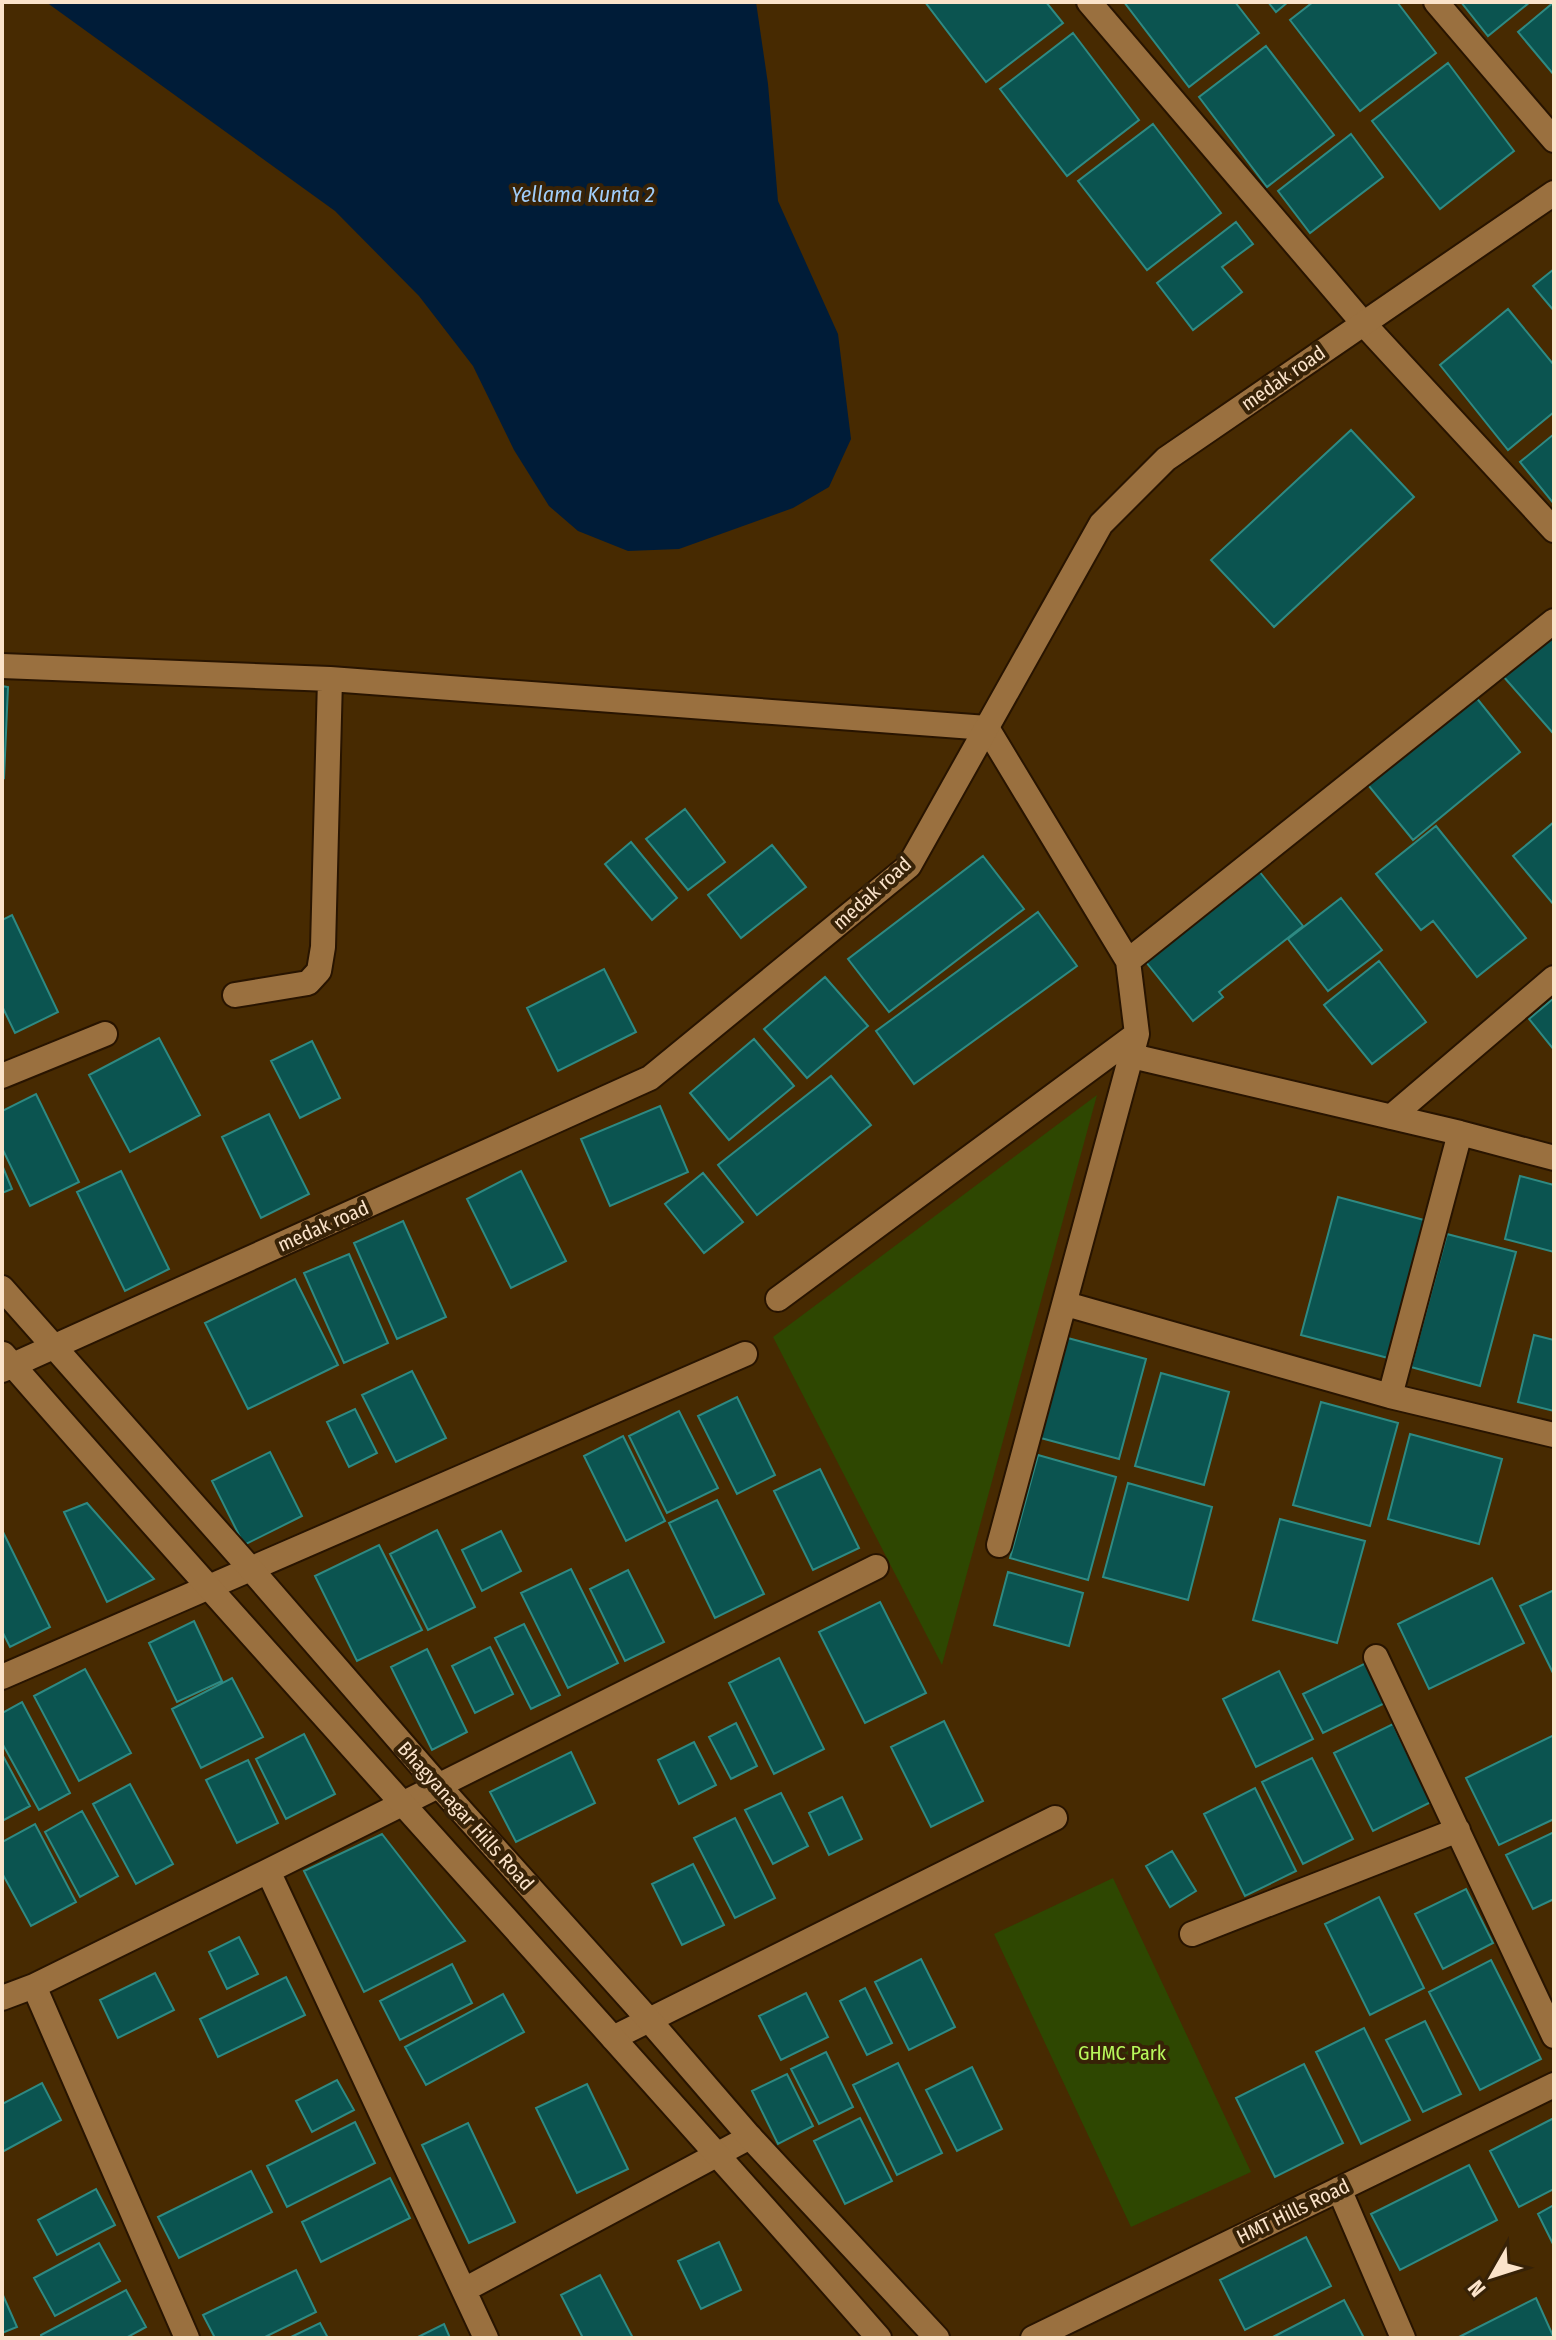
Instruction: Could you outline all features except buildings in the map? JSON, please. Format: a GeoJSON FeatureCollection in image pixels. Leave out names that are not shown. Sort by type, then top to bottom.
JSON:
{"type":"FeatureCollection","features":[{"type":"Feature","properties":{"kind":"street"},"geometry":{"type":"LineString","coordinates":[[1089,2],[1363,323],[1554,530]]}},
{"type":"Feature","properties":{"kind":"street"},"geometry":{"type":"LineString","coordinates":[[1436,2],[1554,140]]}},
{"type":"Feature","properties":{"kind":"street","name":"medak road"},"geometry":{"type":"LineString","coordinates":[[6,1363],[53,1348],[650,1078],[909,866],[1101,524],[1166,459],[1554,193]]}},
{"type":"Feature","properties":{"kind":"street"},"geometry":{"type":"LineString","coordinates":[[1128,961],[1554,621]]}},
{"type":"Feature","properties":{"kind":"street"},"geometry":{"type":"LineString","coordinates":[[2,666],[330,679],[987,728],[1128,961],[1135,1045],[999,1545]]}},
{"type":"Feature","properties":{"kind":"street"},"geometry":{"type":"LineString","coordinates":[[235,995],[308,983],[319,971],[323,947],[330,679]]}},
{"type":"Feature","properties":{"kind":"street"},"geometry":{"type":"LineString","coordinates":[[1391,1117],[1554,978]]}},
{"type":"Feature","properties":{"kind":"street"},"geometry":{"type":"LineString","coordinates":[[2,1076],[105,1034]]}},
{"type":"Feature","properties":{"kind":"street"},"geometry":{"type":"LineString","coordinates":[[1135,1045],[1391,1117],[1554,1158]]}},
{"type":"Feature","properties":{"kind":"street"},"geometry":{"type":"LineString","coordinates":[[778,1299],[1135,1045]]}},
{"type":"Feature","properties":{"kind":"street"},"geometry":{"type":"LineString","coordinates":[[1390,1396],[1460,1133]]}},
{"type":"Feature","properties":{"kind":"street","name":"Bhagyanagar Hills Road"},"geometry":{"type":"LineString","coordinates":[[2,1288],[750,2137],[937,2338]]}},
{"type":"Feature","properties":{"kind":"street"},"geometry":{"type":"LineString","coordinates":[[1066,1304],[1390,1396],[1554,1435]]}},
{"type":"Feature","properties":{"kind":"street"},"geometry":{"type":"LineString","coordinates":[[2,1677],[745,1354]]}},
{"type":"Feature","properties":{"kind":"street","name":"Bhagyanagar Hills Road"},"geometry":{"type":"LineString","coordinates":[[6,1363],[718,2154],[879,2338]]}},
{"type":"Feature","properties":{"kind":"street"},"geometry":{"type":"LineString","coordinates":[[2,1998],[34,1986],[402,1805],[876,1567]]}},
{"type":"Feature","properties":{"kind":"street"},"geometry":{"type":"LineString","coordinates":[[1376,1657],[1554,2036]]}},
{"type":"Feature","properties":{"kind":"street"},"geometry":{"type":"LineString","coordinates":[[613,2038],[1055,1818]]}},
{"type":"Feature","properties":{"kind":"street"},"geometry":{"type":"LineString","coordinates":[[1192,1934],[1458,1830]]}},
{"type":"Feature","properties":{"kind":"street"},"geometry":{"type":"LineString","coordinates":[[268,1871],[486,2338]]}},
{"type":"Feature","properties":{"kind":"street"},"geometry":{"type":"LineString","coordinates":[[34,1986],[187,2338]]}},
{"type":"Feature","properties":{"kind":"street","name":"HMT Hills Road"},"geometry":{"type":"LineString","coordinates":[[1033,2338],[1554,2085]]}},
{"type":"Feature","properties":{"kind":"street"},"geometry":{"type":"LineString","coordinates":[[464,2290],[750,2137]]}},
{"type":"Feature","properties":{"kind":"street"},"geometry":{"type":"LineString","coordinates":[[1339,2189],[1403,2338]]}},
{"type":"Feature","properties":{"kind":"green space"},"geometry":{"type":"Polygon","coordinates":[[[1097,1095],[942,1665],[773,1337],[1097,1095]]]}},
{"type":"Feature","properties":{"kind":"green space","name":"GHMC Park"},"geometry":{"type":"Polygon","coordinates":[[[1113,1878],[1251,2172],[1131,2227],[994,1934],[1113,1878]]]}},
{"type":"Feature","properties":{"kind":"water","name":"Yellama Kunta 2"},"geometry":{"type":"Polygon","coordinates":[[[46,2],[756,2],[768,84],[778,201],[838,334],[851,439],[829,487],[793,508],[679,549],[628,551],[578,531],[549,506],[514,450],[473,366],[419,296],[335,211],[46,2]]]}}]}
